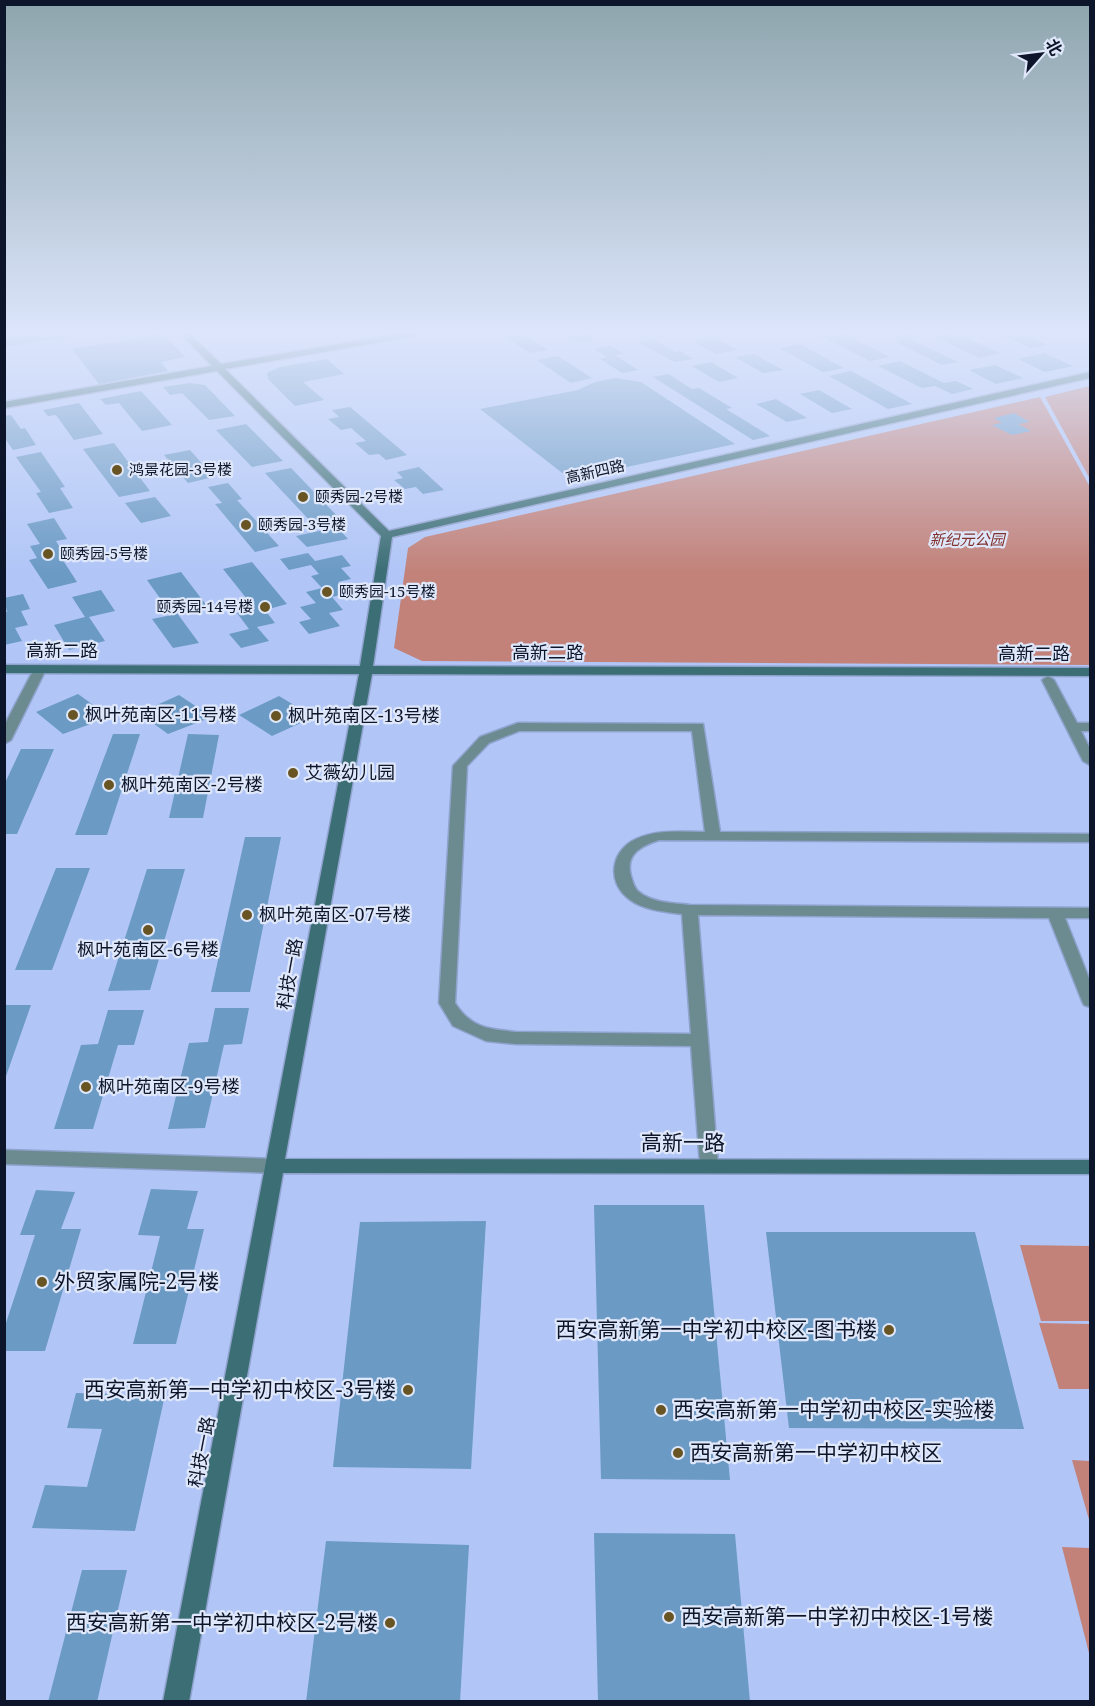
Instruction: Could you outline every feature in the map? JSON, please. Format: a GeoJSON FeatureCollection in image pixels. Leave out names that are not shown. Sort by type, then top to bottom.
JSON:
{"type":"FeatureCollection","features":[{"type":"Feature","properties":{"kind":"street"},"geometry":{"type":"LineString","coordinates":[[264,413],[387,535]]}},
{"type":"Feature","properties":{"kind":"street","name":"高新四路"},"geometry":{"type":"LineString","coordinates":[[387,535],[925,413]]}},
{"type":"Feature","properties":{"kind":"street","name":"科技一路"},"geometry":{"type":"LineString","coordinates":[[176,1701],[366,674],[387,535]]}},
{"type":"Feature","properties":{"kind":"street","name":"高新二路"},"geometry":{"type":"LineString","coordinates":[[4,669],[38,673],[1090,680]]}},
{"type":"Feature","properties":{"kind":"street","name":"高新二路"},"geometry":{"type":"LineString","coordinates":[[366,674],[1090,672]]}},
{"type":"Feature","properties":{"kind":"street"},"geometry":{"type":"LineString","coordinates":[[4,740],[38,673]]}},
{"type":"Feature","properties":{"kind":"street","name":"高新二路"},"geometry":{"type":"LineString","coordinates":[[4,677],[38,673]]}},
{"type":"Feature","properties":{"kind":"street"},"geometry":{"type":"LineString","coordinates":[[1048,680],[1090,761]]}},
{"type":"Feature","properties":{"kind":"street"},"geometry":{"type":"LineString","coordinates":[[698,1040],[516,1038],[486,1035],[459,1022],[447,1003],[460,766],[478,742],[518,727],[698,727],[713,836]]}},
{"type":"Feature","properties":{"kind":"street"},"geometry":{"type":"LineString","coordinates":[[1072,727],[1090,727]]}},
{"type":"Feature","properties":{"kind":"street"},"geometry":{"type":"LineString","coordinates":[[1090,838],[658,836],[638,841],[624,853],[620,869],[629,892],[653,905],[690,910],[1090,913]]}},
{"type":"Feature","properties":{"kind":"street"},"geometry":{"type":"LineString","coordinates":[[690,910],[709,1166]]}},
{"type":"Feature","properties":{"kind":"street"},"geometry":{"type":"LineString","coordinates":[[1054,913],[1090,1001]]}},
{"type":"Feature","properties":{"kind":"street"},"geometry":{"type":"LineString","coordinates":[[4,1157],[275,1166]]}},
{"type":"Feature","properties":{"kind":"street","name":"高新一路"},"geometry":{"type":"LineString","coordinates":[[275,1166],[1090,1167]]}},
{"type":"Feature","properties":{"kind":"green space","name":"新纪元公园"},"geometry":{"type":"Polygon","coordinates":[[[971,413],[1049,413],[1090,487],[1090,665],[422,661],[394,648],[408,548],[425,537],[971,413]]]}},
{"type":"Feature","properties":{"kind":"green space"},"geometry":{"type":"Polygon","coordinates":[[[1054,413],[1090,413],[1090,479],[1054,413]]]}},
{"type":"Feature","properties":{"kind":"green space"},"geometry":{"type":"Polygon","coordinates":[[[1020,1245],[1090,1246],[1090,1321],[1041,1321],[1020,1245]]]}},
{"type":"Feature","properties":{"kind":"green space"},"geometry":{"type":"Polygon","coordinates":[[[1039,1323],[1090,1324],[1090,1389],[1059,1389],[1039,1323]]]}},
{"type":"Feature","properties":{"kind":"green space"},"geometry":{"type":"Polygon","coordinates":[[[1072,1460],[1090,1461],[1090,1523],[1072,1460]]]}},
{"type":"Feature","properties":{"kind":"green space"},"geometry":{"type":"Polygon","coordinates":[[[1062,1547],[1090,1548],[1090,1657],[1062,1547]]]}},
{"type":"Feature","properties":{"kind":"building"},"geometry":{"type":"Polygon","coordinates":[[[45,413],[86,413],[103,434],[74,440],[56,415],[48,416],[45,413]]]}},
{"type":"Feature","properties":{"kind":"building"},"geometry":{"type":"Polygon","coordinates":[[[127,413],[161,413],[172,425],[142,431],[127,413]]]}},
{"type":"Feature","properties":{"kind":"building"},"geometry":{"type":"Polygon","coordinates":[[[202,413],[232,413],[235,416],[209,420],[202,413]]]}},
{"type":"Feature","properties":{"kind":"building"},"geometry":{"type":"Polygon","coordinates":[[[335,413],[357,413],[407,455],[386,460],[379,454],[369,455],[355,443],[366,441],[351,428],[341,430],[328,419],[339,417],[335,413]]]}},
{"type":"Feature","properties":{"kind":"building"},"geometry":{"type":"Polygon","coordinates":[[[485,413],[687,413],[735,444],[570,479],[485,413]]]}},
{"type":"Feature","properties":{"kind":"building"},"geometry":{"type":"Polygon","coordinates":[[[710,413],[732,413],[770,436],[753,440],[710,413]]]}},
{"type":"Feature","properties":{"kind":"building"},"geometry":{"type":"Polygon","coordinates":[[[771,413],[798,413],[807,418],[787,422],[771,413]]]}},
{"type":"Feature","properties":{"kind":"building"},"geometry":{"type":"Polygon","coordinates":[[[1014,413],[1030,422],[1018,424],[1031,431],[1012,435],[992,425],[1002,423],[994,418],[1014,413]]]}},
{"type":"Feature","properties":{"kind":"building"},"geometry":{"type":"Polygon","coordinates":[[[11,415],[21,429],[25,428],[36,445],[13,450],[4,437],[4,416],[11,415]]]}},
{"type":"Feature","properties":{"kind":"building"},"geometry":{"type":"Polygon","coordinates":[[[246,424],[283,461],[252,467],[216,430],[246,424]]]}},
{"type":"Feature","properties":{"kind":"building","name":"鸿景花园-3号楼"},"geometry":{"type":"Polygon","coordinates":[[[114,443],[150,491],[119,497],[83,449],[114,443]]]}},
{"type":"Feature","properties":{"kind":"building"},"geometry":{"type":"Polygon","coordinates":[[[190,450],[214,477],[188,483],[164,455],[190,450]]]}},
{"type":"Feature","properties":{"kind":"building"},"geometry":{"type":"Polygon","coordinates":[[[41,452],[65,487],[60,488],[73,508],[49,513],[36,493],[41,492],[16,457],[41,452]]]}},
{"type":"Feature","properties":{"kind":"building"},"geometry":{"type":"Polygon","coordinates":[[[419,467],[444,490],[423,494],[416,487],[405,489],[394,480],[403,478],[397,472],[419,467]]]}},
{"type":"Feature","properties":{"kind":"building","name":"颐秀园-2号楼"},"geometry":{"type":"Polygon","coordinates":[[[291,468],[341,520],[314,525],[265,473],[291,468]]]}},
{"type":"Feature","properties":{"kind":"building","name":"颐秀园-3号楼"},"geometry":{"type":"Polygon","coordinates":[[[228,483],[242,499],[237,500],[279,546],[255,552],[215,504],[222,503],[208,487],[228,483]]]}},
{"type":"Feature","properties":{"kind":"building"},"geometry":{"type":"Polygon","coordinates":[[[155,497],[171,516],[141,523],[125,503],[155,497]]]}},
{"type":"Feature","properties":{"kind":"building","name":"颐秀园-5号楼"},"geometry":{"type":"Polygon","coordinates":[[[54,518],[67,539],[56,541],[63,553],[59,554],[77,582],[48,589],[29,560],[37,558],[30,546],[40,544],[27,524],[54,518]]]}},
{"type":"Feature","properties":{"kind":"building"},"geometry":{"type":"Polygon","coordinates":[[[337,527],[348,539],[307,547],[296,536],[337,527]]]}},
{"type":"Feature","properties":{"kind":"building","name":"颐秀园-15号楼"},"geometry":{"type":"Polygon","coordinates":[[[308,553],[315,561],[342,555],[351,566],[341,568],[351,579],[338,582],[348,593],[332,597],[343,610],[329,613],[340,626],[309,634],[299,622],[311,619],[300,607],[316,603],[306,592],[322,588],[311,576],[319,574],[311,565],[289,570],[280,559],[308,553]]]}},
{"type":"Feature","properties":{"kind":"building","name":"颐秀园-14号楼"},"geometry":{"type":"Polygon","coordinates":[[[252,562],[287,604],[265,610],[275,623],[257,627],[269,641],[241,648],[229,634],[249,629],[237,613],[255,609],[223,569],[252,562]]]}},
{"type":"Feature","properties":{"kind":"building"},"geometry":{"type":"Polygon","coordinates":[[[181,572],[207,606],[177,613],[199,643],[173,648],[152,619],[172,615],[147,580],[181,572]]]}},
{"type":"Feature","properties":{"kind":"building"},"geometry":{"type":"Polygon","coordinates":[[[101,590],[115,611],[89,617],[105,641],[69,650],[54,625],[85,617],[72,597],[101,590]]]}},
{"type":"Feature","properties":{"kind":"building"},"geometry":{"type":"Polygon","coordinates":[[[23,594],[30,609],[21,611],[28,625],[15,628],[22,641],[4,645],[4,612],[7,612],[4,598],[23,594]]]}},
{"type":"Feature","properties":{"kind":"building","name":"枫叶苑南区-11号楼"},"geometry":{"type":"Polygon","coordinates":[[[78,694],[110,717],[63,734],[36,712],[78,694]]]}},
{"type":"Feature","properties":{"kind":"building"},"geometry":{"type":"Polygon","coordinates":[[[179,695],[212,717],[168,734],[139,713],[179,695]]]}},
{"type":"Feature","properties":{"kind":"building","name":"枫叶苑南区-13号楼"},"geometry":{"type":"Polygon","coordinates":[[[279,696],[314,717],[272,736],[239,715],[279,696]]]}},
{"type":"Feature","properties":{"kind":"building","name":"枫叶苑南区-2号楼"},"geometry":{"type":"Polygon","coordinates":[[[113,734],[140,734],[107,835],[75,835],[113,734]]]}},
{"type":"Feature","properties":{"kind":"building"},"geometry":{"type":"Polygon","coordinates":[[[188,734],[219,735],[203,818],[169,818],[188,734]]]}},
{"type":"Feature","properties":{"kind":"building"},"geometry":{"type":"Polygon","coordinates":[[[21,749],[54,749],[17,834],[4,834],[4,785],[21,749]]]}},
{"type":"Feature","properties":{"kind":"building","name":"枫叶苑南区-07号楼"},"geometry":{"type":"Polygon","coordinates":[[[245,837],[281,837],[250,992],[211,992],[245,837]]]}},
{"type":"Feature","properties":{"kind":"building"},"geometry":{"type":"Polygon","coordinates":[[[56,868],[90,868],[52,970],[15,970],[56,868]]]}},
{"type":"Feature","properties":{"kind":"building","name":"枫叶苑南区-6号楼"},"geometry":{"type":"Polygon","coordinates":[[[147,869],[185,869],[150,990],[108,991],[147,869]]]}},
{"type":"Feature","properties":{"kind":"building"},"geometry":{"type":"Polygon","coordinates":[[[4,1005],[31,1005],[5,1079],[4,1079],[4,1005]]]}},
{"type":"Feature","properties":{"kind":"building"},"geometry":{"type":"Polygon","coordinates":[[[215,1008],[249,1008],[242,1044],[224,1045],[205,1128],[168,1129],[189,1043],[208,1042],[215,1008]]]}},
{"type":"Feature","properties":{"kind":"building","name":"枫叶苑南区-9号楼"},"geometry":{"type":"Polygon","coordinates":[[[108,1010],[144,1010],[134,1045],[118,1045],[93,1129],[54,1129],[81,1045],[98,1044],[108,1010]]]}},
{"type":"Feature","properties":{"kind":"building"},"geometry":{"type":"Polygon","coordinates":[[[151,1189],[198,1191],[187,1229],[204,1229],[176,1344],[133,1344],[160,1236],[138,1235],[151,1189]]]}},
{"type":"Feature","properties":{"kind":"building","name":"外贸家属院-2号楼"},"geometry":{"type":"Polygon","coordinates":[[[36,1190],[75,1192],[61,1229],[81,1229],[45,1351],[4,1351],[4,1329],[35,1235],[20,1235],[36,1190]]]}},
{"type":"Feature","properties":{"kind":"building","name":"西安高新第一中学初中校区-实验楼"},"geometry":{"type":"Polygon","coordinates":[[[594,1205],[704,1205],[730,1480],[601,1479],[594,1205]]]}},
{"type":"Feature","properties":{"kind":"building","name":"西安高新第一中学初中校区-3号楼"},"geometry":{"type":"Polygon","coordinates":[[[486,1221],[471,1469],[333,1467],[360,1222],[486,1221]]]}},
{"type":"Feature","properties":{"kind":"building","name":"西安高新第一中学初中校区-图书楼"},"geometry":{"type":"Polygon","coordinates":[[[766,1232],[975,1232],[1024,1429],[789,1428],[766,1232]]]}},
{"type":"Feature","properties":{"kind":"building"},"geometry":{"type":"Polygon","coordinates":[[[76,1393],[165,1395],[135,1531],[32,1528],[45,1485],[87,1487],[102,1429],[67,1428],[76,1393]]]}},
{"type":"Feature","properties":{"kind":"building","name":"西安高新第一中学初中校区-1号楼"},"geometry":{"type":"Polygon","coordinates":[[[594,1533],[735,1534],[750,1702],[598,1702],[594,1533]]]}},
{"type":"Feature","properties":{"kind":"building","name":"西安高新第一中学初中校区-2号楼"},"geometry":{"type":"Polygon","coordinates":[[[326,1541],[469,1545],[460,1702],[306,1702],[326,1541]]]}},
{"type":"Feature","properties":{"kind":"building"},"geometry":{"type":"Polygon","coordinates":[[[82,1570],[127,1570],[97,1702],[48,1702],[82,1570]]]}},
{"type":"Feature","properties":{"kind":"place","name":"鸿景花园-3号楼"},"geometry":{"type":"Point","coordinates":[117,470]}},
{"type":"Feature","properties":{"kind":"place","name":"颐秀园-2号楼"},"geometry":{"type":"Point","coordinates":[303,497]}},
{"type":"Feature","properties":{"kind":"place","name":"颐秀园-3号楼"},"geometry":{"type":"Point","coordinates":[246,525]}},
{"type":"Feature","properties":{"kind":"place","name":"颐秀园-5号楼"},"geometry":{"type":"Point","coordinates":[48,554]}},
{"type":"Feature","properties":{"kind":"place","name":"颐秀园-15号楼"},"geometry":{"type":"Point","coordinates":[327,592]}},
{"type":"Feature","properties":{"kind":"place","name":"颐秀园-14号楼"},"geometry":{"type":"Point","coordinates":[265,607]}},
{"type":"Feature","properties":{"kind":"place","name":"枫叶苑南区-11号楼"},"geometry":{"type":"Point","coordinates":[73,715]}},
{"type":"Feature","properties":{"kind":"place","name":"枫叶苑南区-13号楼"},"geometry":{"type":"Point","coordinates":[276,716]}},
{"type":"Feature","properties":{"kind":"place","name":"艾薇幼儿园"},"geometry":{"type":"Point","coordinates":[293,773]}},
{"type":"Feature","properties":{"kind":"place","name":"枫叶苑南区-2号楼"},"geometry":{"type":"Point","coordinates":[109,785]}},
{"type":"Feature","properties":{"kind":"place","name":"枫叶苑南区-07号楼"},"geometry":{"type":"Point","coordinates":[247,915]}},
{"type":"Feature","properties":{"kind":"place","name":"枫叶苑南区-6号楼"},"geometry":{"type":"Point","coordinates":[148,930]}},
{"type":"Feature","properties":{"kind":"place","name":"枫叶苑南区-9号楼"},"geometry":{"type":"Point","coordinates":[86,1087]}},
{"type":"Feature","properties":{"kind":"place","name":"外贸家属院-2号楼"},"geometry":{"type":"Point","coordinates":[42,1282]}},
{"type":"Feature","properties":{"kind":"place","name":"西安高新第一中学初中校区-图书楼"},"geometry":{"type":"Point","coordinates":[889,1330]}},
{"type":"Feature","properties":{"kind":"place","name":"西安高新第一中学初中校区-3号楼"},"geometry":{"type":"Point","coordinates":[408,1390]}},
{"type":"Feature","properties":{"kind":"place","name":"西安高新第一中学初中校区-实验楼"},"geometry":{"type":"Point","coordinates":[661,1410]}},
{"type":"Feature","properties":{"kind":"place","name":"西安高新第一中学初中校区"},"geometry":{"type":"Point","coordinates":[678,1453]}},
{"type":"Feature","properties":{"kind":"place","name":"西安高新第一中学初中校区-1号楼"},"geometry":{"type":"Point","coordinates":[669,1617]}},
{"type":"Feature","properties":{"kind":"place","name":"西安高新第一中学初中校区-2号楼"},"geometry":{"type":"Point","coordinates":[390,1623]}}]}
